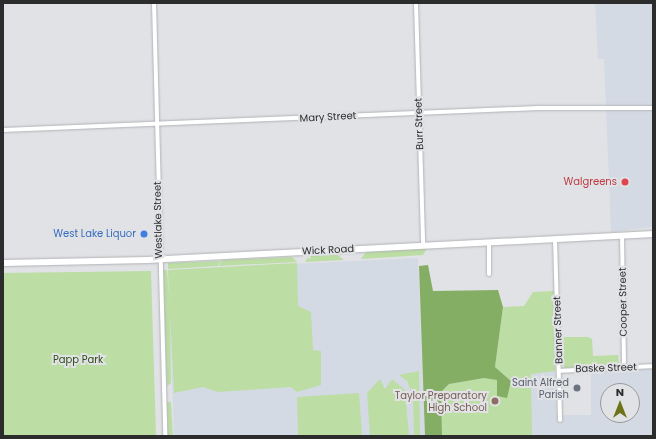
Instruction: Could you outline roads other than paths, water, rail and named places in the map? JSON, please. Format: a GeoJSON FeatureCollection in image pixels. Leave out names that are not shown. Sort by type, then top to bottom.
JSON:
{"type":"FeatureCollection","features":[{"type":"Feature","properties":{"kind":"street","name":"Westlake Street"},"geometry":{"type":"LineString","coordinates":[[154,3],[159,259],[165,436]]}},
{"type":"Feature","properties":{"kind":"street","name":"Burr Street"},"geometry":{"type":"LineString","coordinates":[[416,3],[423,246]]}},
{"type":"Feature","properties":{"kind":"street","name":"Mary Street"},"geometry":{"type":"LineString","coordinates":[[3,130],[156,126],[538,108],[653,108]]}},
{"type":"Feature","properties":{"kind":"street","name":"Wick Road"},"geometry":{"type":"LineString","coordinates":[[3,263],[159,259],[653,234]]}},
{"type":"Feature","properties":{"kind":"street","name":"Cooper Street"},"geometry":{"type":"LineString","coordinates":[[622,236],[624,368]]}},
{"type":"Feature","properties":{"kind":"street","name":"Banner Street"},"geometry":{"type":"LineString","coordinates":[[555,239],[560,420]]}},
{"type":"Feature","properties":{"kind":"street"},"geometry":{"type":"LineString","coordinates":[[489,242],[489,274]]}},
{"type":"Feature","properties":{"kind":"street","name":"Baske Street"},"geometry":{"type":"LineString","coordinates":[[559,371],[653,366]]}},
{"type":"Feature","properties":{"kind":"place","name":"Walgreens"},"geometry":{"type":"Point","coordinates":[625,182]}},
{"type":"Feature","properties":{"kind":"place","name":"West Lake Liquor"},"geometry":{"type":"Point","coordinates":[144,234]}},
{"type":"Feature","properties":{"kind":"place","name":"Saint Alfred Parish"},"geometry":{"type":"Point","coordinates":[577,388]}},
{"type":"Feature","properties":{"kind":"place","name":"Taylor Preparatory High School"},"geometry":{"type":"Point","coordinates":[495,401]}},
{"type":"Feature","properties":{"kind":"park label","name":"Papp Park"},"geometry":{"type":"Point","coordinates":[78,360]}}]}
